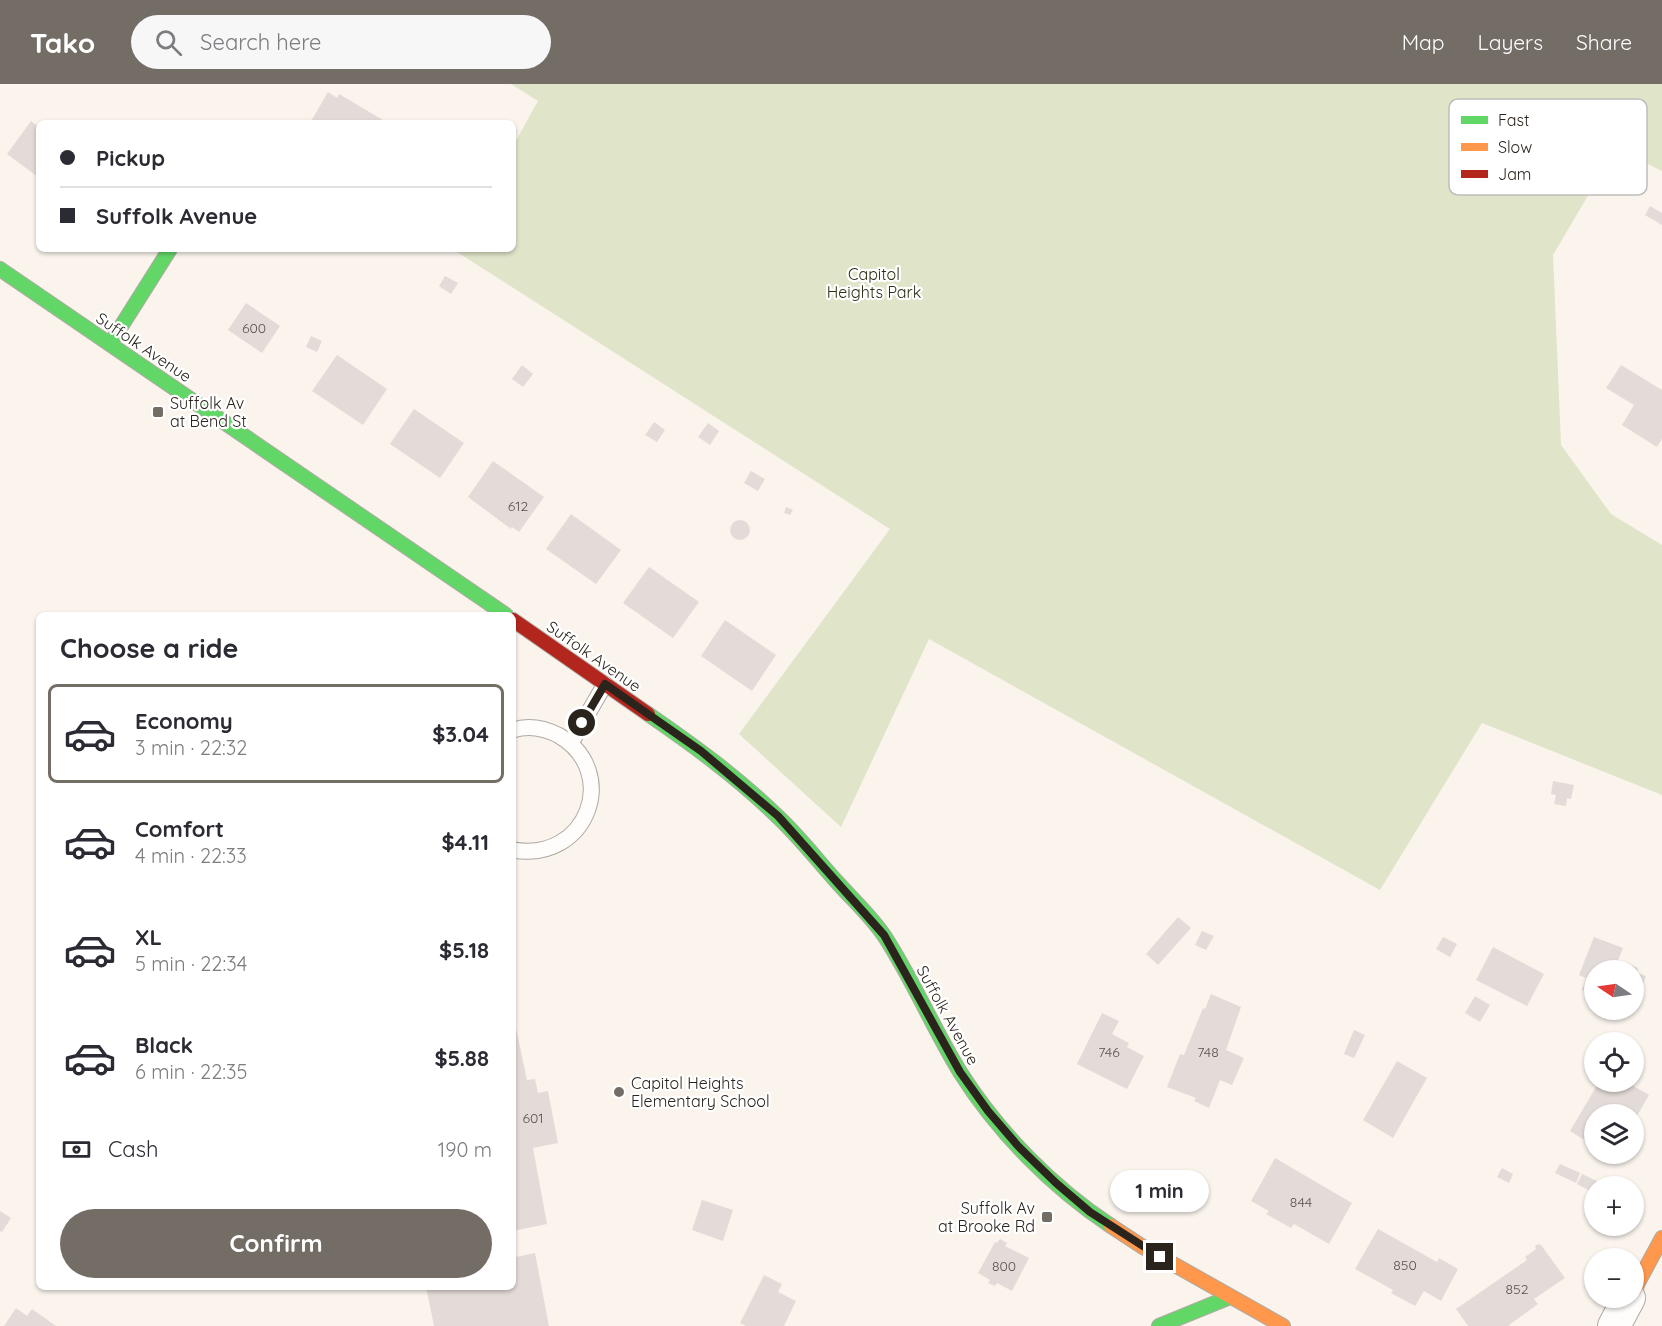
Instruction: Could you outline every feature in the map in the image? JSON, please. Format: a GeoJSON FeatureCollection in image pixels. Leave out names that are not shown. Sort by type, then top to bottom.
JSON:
{"type":"FeatureCollection","features":[{"type":"Feature","properties":{"kind":"street"},"geometry":{"type":"LineString","coordinates":[[110,344],[168,252]]}},
{"type":"Feature","properties":{"kind":"street","name":"Suffolk Avenue"},"geometry":{"type":"LineString","coordinates":[[0,269],[502,612]]}},
{"type":"Feature","properties":{"kind":"street","name":"Suffolk Avenue"},"geometry":{"type":"LineString","coordinates":[[516,622],[701,751],[778,816],[884,935],[960,1072],[988,1111],[1026,1154],[1090,1212],[1143,1247],[1283,1326]]}},
{"type":"Feature","properties":{"kind":"street"},"geometry":{"type":"LineString","coordinates":[[1644,1271],[1662,1238]]}},
{"type":"Feature","properties":{"kind":"street"},"geometry":{"type":"LineString","coordinates":[[1159,1326],[1230,1297]]}},
{"type":"Feature","properties":{"kind":"street"},"geometry":{"type":"LineString","coordinates":[[1614,1326],[1624,1308]]}},
{"type":"Feature","properties":{"kind":"lane"},"geometry":{"type":"LineString","coordinates":[[571,743],[605,684]]}},
{"type":"Feature","properties":{"kind":"lane"},"geometry":{"type":"LineString","coordinates":[[516,730],[532,727],[548,730],[571,743],[583,758],[592,787],[589,808],[573,835],[541,852],[516,850]]}},
{"type":"Feature","properties":{"kind":"green space","name":"Capitol Heights Park"},"geometry":{"type":"Polygon","coordinates":[[[511,84],[1662,84],[1662,171],[1647,164],[1647,99],[1449,99],[1449,195],[1588,195],[1553,255],[1561,445],[1611,514],[1662,545],[1662,795],[1482,723],[1380,890],[929,639],[841,827],[739,734],[890,529],[457,252],[516,252],[516,141],[538,101],[511,84]]]}},
{"type":"Feature","properties":{"kind":"building"},"geometry":{"type":"Polygon","coordinates":[[[328,92],[337,98],[339,94],[383,120],[312,120],[328,92]]]}},
{"type":"Feature","properties":{"kind":"building"},"geometry":{"type":"Polygon","coordinates":[[[31,121],[36,125],[36,176],[7,154],[31,121]]]}},
{"type":"Feature","properties":{"kind":"building"},"geometry":{"type":"Polygon","coordinates":[[[1650,206],[1662,213],[1662,225],[1645,215],[1650,206]]]}},
{"type":"Feature","properties":{"kind":"building"},"geometry":{"type":"Polygon","coordinates":[[[445,276],[458,283],[451,294],[439,286],[445,276]]]}},
{"type":"Feature","properties":{"kind":"building"},"geometry":{"type":"Polygon","coordinates":[[[246,303],[280,326],[262,353],[228,330],[246,303]]]}},
{"type":"Feature","properties":{"kind":"building"},"geometry":{"type":"Polygon","coordinates":[[[311,336],[322,341],[317,352],[306,347],[311,336]]]}},
{"type":"Feature","properties":{"kind":"building"},"geometry":{"type":"Polygon","coordinates":[[[337,355],[387,389],[363,425],[312,391],[337,355]]]}},
{"type":"Feature","properties":{"kind":"building"},"geometry":{"type":"Polygon","coordinates":[[[522,365],[533,374],[523,387],[512,379],[522,365]]]}},
{"type":"Feature","properties":{"kind":"building"},"geometry":{"type":"Polygon","coordinates":[[[1621,365],[1662,390],[1662,439],[1657,447],[1622,425],[1634,405],[1606,388],[1621,365]]]}},
{"type":"Feature","properties":{"kind":"building"},"geometry":{"type":"Polygon","coordinates":[[[414,409],[464,443],[440,478],[390,444],[414,409]]]}},
{"type":"Feature","properties":{"kind":"building"},"geometry":{"type":"Polygon","coordinates":[[[654,422],[665,430],[657,442],[645,435],[654,422]]]}},
{"type":"Feature","properties":{"kind":"building"},"geometry":{"type":"Polygon","coordinates":[[[708,423],[719,431],[710,445],[698,437],[708,423]]]}},
{"type":"Feature","properties":{"kind":"building"},"geometry":{"type":"Polygon","coordinates":[[[493,461],[544,497],[519,532],[512,527],[511,529],[468,497],[493,461]]]}},
{"type":"Feature","properties":{"kind":"building"},"geometry":{"type":"Polygon","coordinates":[[[751,471],[765,479],[758,491],[744,483],[751,471]]]}},
{"type":"Feature","properties":{"kind":"building"},"geometry":{"type":"Polygon","coordinates":[[[786,507],[793,510],[790,515],[784,513],[786,507]]]}},
{"type":"Feature","properties":{"kind":"building"},"geometry":{"type":"Polygon","coordinates":[[[571,514],[621,550],[596,584],[546,549],[571,514]]]}},
{"type":"Feature","properties":{"kind":"building"},"geometry":{"type":"Polygon","coordinates":[[[740,520],[747,523],[750,530],[747,537],[740,540],[733,537],[730,530],[733,523],[740,520]]]}},
{"type":"Feature","properties":{"kind":"building"},"geometry":{"type":"Polygon","coordinates":[[[649,567],[699,602],[673,638],[623,603],[649,567]]]}},
{"type":"Feature","properties":{"kind":"building"},"geometry":{"type":"Polygon","coordinates":[[[725,620],[776,655],[752,691],[701,656],[725,620]]]}},
{"type":"Feature","properties":{"kind":"building"},"geometry":{"type":"Polygon","coordinates":[[[1553,781],[1574,785],[1571,799],[1567,798],[1566,806],[1554,804],[1556,795],[1551,794],[1553,781]]]}},
{"type":"Feature","properties":{"kind":"building"},"geometry":{"type":"Polygon","coordinates":[[[1178,917],[1191,928],[1158,965],[1146,954],[1178,917]]]}},
{"type":"Feature","properties":{"kind":"building"},"geometry":{"type":"Polygon","coordinates":[[[1202,931],[1214,936],[1206,950],[1195,945],[1202,931]]]}},
{"type":"Feature","properties":{"kind":"building"},"geometry":{"type":"Polygon","coordinates":[[[1443,937],[1457,944],[1450,957],[1436,949],[1443,937]]]}},
{"type":"Feature","properties":{"kind":"building"},"geometry":{"type":"Polygon","coordinates":[[[1594,937],[1623,948],[1618,960],[1585,960],[1594,937]]]}},
{"type":"Feature","properties":{"kind":"building"},"geometry":{"type":"Polygon","coordinates":[[[1493,947],[1544,974],[1527,1006],[1476,980],[1493,947]]]}},
{"type":"Feature","properties":{"kind":"building"},"geometry":{"type":"Polygon","coordinates":[[[1584,962],[1584,977],[1579,975],[1584,962]]]}},
{"type":"Feature","properties":{"kind":"building"},"geometry":{"type":"Polygon","coordinates":[[[1211,994],[1241,1007],[1226,1050],[1244,1058],[1232,1085],[1220,1080],[1209,1108],[1194,1101],[1196,1098],[1167,1087],[1180,1054],[1184,1055],[1211,994]]]}},
{"type":"Feature","properties":{"kind":"building"},"geometry":{"type":"Polygon","coordinates":[[[1475,996],[1490,1005],[1480,1022],[1465,1013],[1475,996]]]}},
{"type":"Feature","properties":{"kind":"building"},"geometry":{"type":"Polygon","coordinates":[[[1102,1013],[1119,1021],[1112,1034],[1129,1043],[1127,1047],[1144,1056],[1127,1089],[1077,1064],[1102,1013]]]}},
{"type":"Feature","properties":{"kind":"building"},"geometry":{"type":"Polygon","coordinates":[[[516,1028],[527,1080],[535,1079],[538,1093],[548,1091],[558,1143],[533,1148],[547,1224],[516,1230],[516,1028]]]}},
{"type":"Feature","properties":{"kind":"building"},"geometry":{"type":"Polygon","coordinates":[[[1354,1030],[1365,1035],[1354,1058],[1344,1054],[1354,1030]]]}},
{"type":"Feature","properties":{"kind":"building"},"geometry":{"type":"Polygon","coordinates":[[[1397,1061],[1427,1078],[1393,1138],[1363,1120],[1397,1061]]]}},
{"type":"Feature","properties":{"kind":"building"},"geometry":{"type":"Polygon","coordinates":[[[1593,1092],[1644,1092],[1649,1095],[1644,1104],[1586,1104],[1593,1092]]]}},
{"type":"Feature","properties":{"kind":"building"},"geometry":{"type":"Polygon","coordinates":[[[1584,1107],[1584,1140],[1570,1131],[1584,1107]]]}},
{"type":"Feature","properties":{"kind":"building"},"geometry":{"type":"Polygon","coordinates":[[[1275,1158],[1352,1203],[1329,1244],[1294,1224],[1291,1228],[1266,1214],[1269,1211],[1251,1201],[1275,1158]]]}},
{"type":"Feature","properties":{"kind":"building"},"geometry":{"type":"Polygon","coordinates":[[[1560,1164],[1580,1173],[1576,1183],[1555,1173],[1560,1164]]]}},
{"type":"Feature","properties":{"kind":"building"},"geometry":{"type":"Polygon","coordinates":[[[1502,1168],[1513,1174],[1509,1183],[1497,1177],[1502,1168]]]}},
{"type":"Feature","properties":{"kind":"building"},"geometry":{"type":"Polygon","coordinates":[[[1582,1174],[1586,1176],[1584,1176],[1584,1188],[1577,1184],[1582,1174]]]}},
{"type":"Feature","properties":{"kind":"building"},"geometry":{"type":"Polygon","coordinates":[[[702,1200],[733,1210],[723,1241],[692,1230],[702,1200]]]}},
{"type":"Feature","properties":{"kind":"building"},"geometry":{"type":"Polygon","coordinates":[[[0,1211],[11,1218],[2,1232],[0,1231],[0,1211]]]}},
{"type":"Feature","properties":{"kind":"building"},"geometry":{"type":"Polygon","coordinates":[[[1378,1229],[1437,1262],[1439,1258],[1458,1269],[1441,1301],[1424,1291],[1415,1306],[1391,1293],[1393,1290],[1355,1269],[1378,1229]]]}},
{"type":"Feature","properties":{"kind":"building"},"geometry":{"type":"Polygon","coordinates":[[[1000,1239],[1007,1243],[1005,1246],[1029,1258],[1012,1291],[997,1283],[995,1286],[988,1283],[990,1280],[978,1273],[995,1242],[997,1243],[1000,1239]]]}},
{"type":"Feature","properties":{"kind":"building"},"geometry":{"type":"Polygon","coordinates":[[[1538,1244],[1565,1278],[1534,1299],[1538,1304],[1510,1326],[1468,1326],[1456,1309],[1527,1260],[1525,1257],[1536,1249],[1535,1246],[1538,1244]]]}},
{"type":"Feature","properties":{"kind":"building"},"geometry":{"type":"Polygon","coordinates":[[[535,1253],[549,1326],[434,1326],[427,1290],[516,1290],[516,1257],[535,1253]]]}},
{"type":"Feature","properties":{"kind":"building"},"geometry":{"type":"Polygon","coordinates":[[[764,1275],[782,1284],[778,1292],[796,1301],[784,1326],[746,1326],[740,1323],[764,1275]]]}},
{"type":"Feature","properties":{"kind":"building"},"geometry":{"type":"Polygon","coordinates":[[[16,1308],[27,1316],[32,1309],[56,1326],[4,1326],[16,1308]]]}},
{"type":"Feature","properties":{"kind":"traffic: fast"},"geometry":{"type":"LineString","coordinates":[[110,344],[168,252]]}},
{"type":"Feature","properties":{"kind":"traffic: fast"},"geometry":{"type":"LineString","coordinates":[[0,269],[502,612]]}},
{"type":"Feature","properties":{"kind":"traffic: fast"},"geometry":{"type":"LineString","coordinates":[[648,714],[730,775],[800,839],[885,937],[960,1072],[991,1116],[1047,1176],[1111,1226]]}},
{"type":"Feature","properties":{"kind":"traffic: fast"},"geometry":{"type":"LineString","coordinates":[[1159,1326],[1230,1297]]}},
{"type":"Feature","properties":{"kind":"traffic: slow"},"geometry":{"type":"LineString","coordinates":[[1111,1226],[1143,1247],[1283,1326]]}},
{"type":"Feature","properties":{"kind":"traffic: slow"},"geometry":{"type":"LineString","coordinates":[[1644,1271],[1662,1238]]}},
{"type":"Feature","properties":{"kind":"traffic: jam"},"geometry":{"type":"LineString","coordinates":[[516,622],[648,714]]}},
{"type":"Feature","properties":{"kind":"place","name":"Suffolk Av at Bend St"},"geometry":{"type":"Point","coordinates":[158,412]}},
{"type":"Feature","properties":{"kind":"place","name":"Capitol Heights Elementary School"},"geometry":{"type":"Point","coordinates":[619,1092]}},
{"type":"Feature","properties":{"kind":"place","name":"Suffolk Av at Brooke Rd"},"geometry":{"type":"Point","coordinates":[1047,1217]}},
{"type":"Feature","properties":{"kind":"route"},"geometry":{"type":"LineString","coordinates":[[582,723],[605,684],[701,751],[778,816],[884,935],[960,1072],[988,1111],[1018,1146],[1090,1212],[1160,1257]]}}]}
